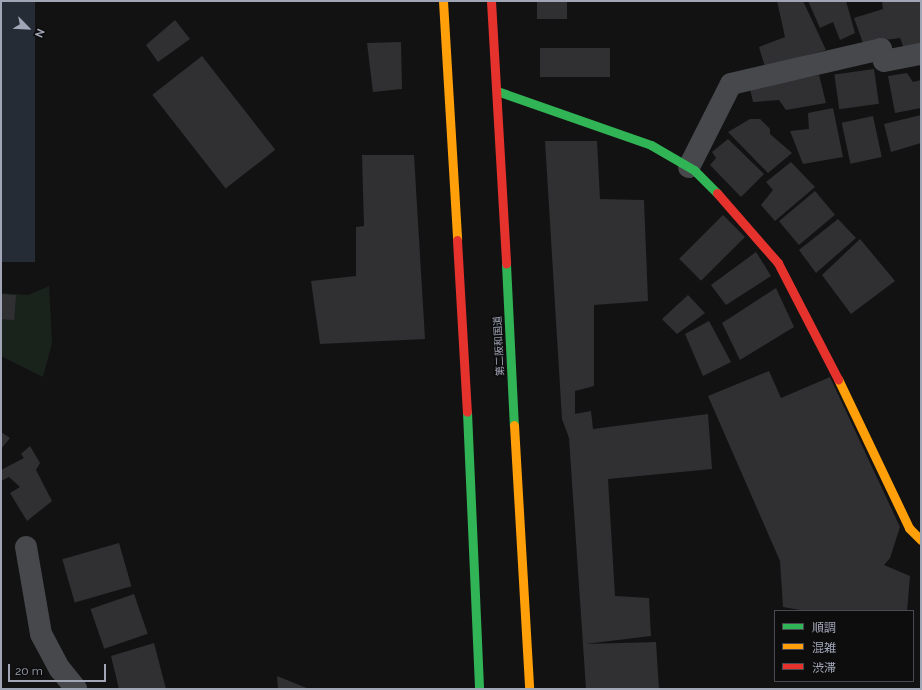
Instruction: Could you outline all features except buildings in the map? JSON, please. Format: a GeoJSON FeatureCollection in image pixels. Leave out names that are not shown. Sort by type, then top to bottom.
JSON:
{"type":"FeatureCollection","features":[{"type":"Feature","properties":{"kind":"main road"},"geometry":{"type":"LineString","coordinates":[[443,1],[465,378],[478,689]]}},
{"type":"Feature","properties":{"kind":"main road","name":"第二阪和国道"},"geometry":{"type":"LineString","coordinates":[[491,1],[529,689]]}},
{"type":"Feature","properties":{"kind":"main road"},"geometry":{"type":"LineString","coordinates":[[497,91],[651,145],[689,167],[744,221],[778,263],[814,329],[909,528],[921,540]]}},
{"type":"Feature","properties":{"kind":"street"},"geometry":{"type":"LineString","coordinates":[[689,167],[731,84],[881,49],[884,61],[921,54]]}},
{"type":"Feature","properties":{"kind":"street"},"geometry":{"type":"LineString","coordinates":[[26,546],[41,634],[60,669],[76,689]]}},
{"type":"Feature","properties":{"kind":"shaded area"},"geometry":{"type":"Polygon","coordinates":[[[1,1],[35,1],[35,262],[1,262],[1,1]]]}},
{"type":"Feature","properties":{"kind":"shaded area"},"geometry":{"type":"Polygon","coordinates":[[[49,286],[52,343],[43,377],[1,356],[1,293],[28,295],[49,286]]]}},
{"type":"Feature","properties":{"kind":"traffic: fast"},"geometry":{"type":"LineString","coordinates":[[497,91],[651,145],[694,170],[717,193]]}},
{"type":"Feature","properties":{"kind":"traffic: fast"},"geometry":{"type":"LineString","coordinates":[[506,264],[514,425]]}},
{"type":"Feature","properties":{"kind":"traffic: fast"},"geometry":{"type":"LineString","coordinates":[[467,412],[479,689]]}},
{"type":"Feature","properties":{"kind":"traffic: slow"},"geometry":{"type":"LineString","coordinates":[[443,1],[457,240]]}},
{"type":"Feature","properties":{"kind":"traffic: slow"},"geometry":{"type":"LineString","coordinates":[[838,379],[909,528],[921,540]]}},
{"type":"Feature","properties":{"kind":"traffic: slow"},"geometry":{"type":"LineString","coordinates":[[514,425],[529,689]]}},
{"type":"Feature","properties":{"kind":"traffic: jam"},"geometry":{"type":"LineString","coordinates":[[491,1],[506,264]]}},
{"type":"Feature","properties":{"kind":"traffic: jam"},"geometry":{"type":"LineString","coordinates":[[717,193],[778,263],[838,379]]}},
{"type":"Feature","properties":{"kind":"traffic: jam"},"geometry":{"type":"LineString","coordinates":[[457,240],[467,412]]}}]}
